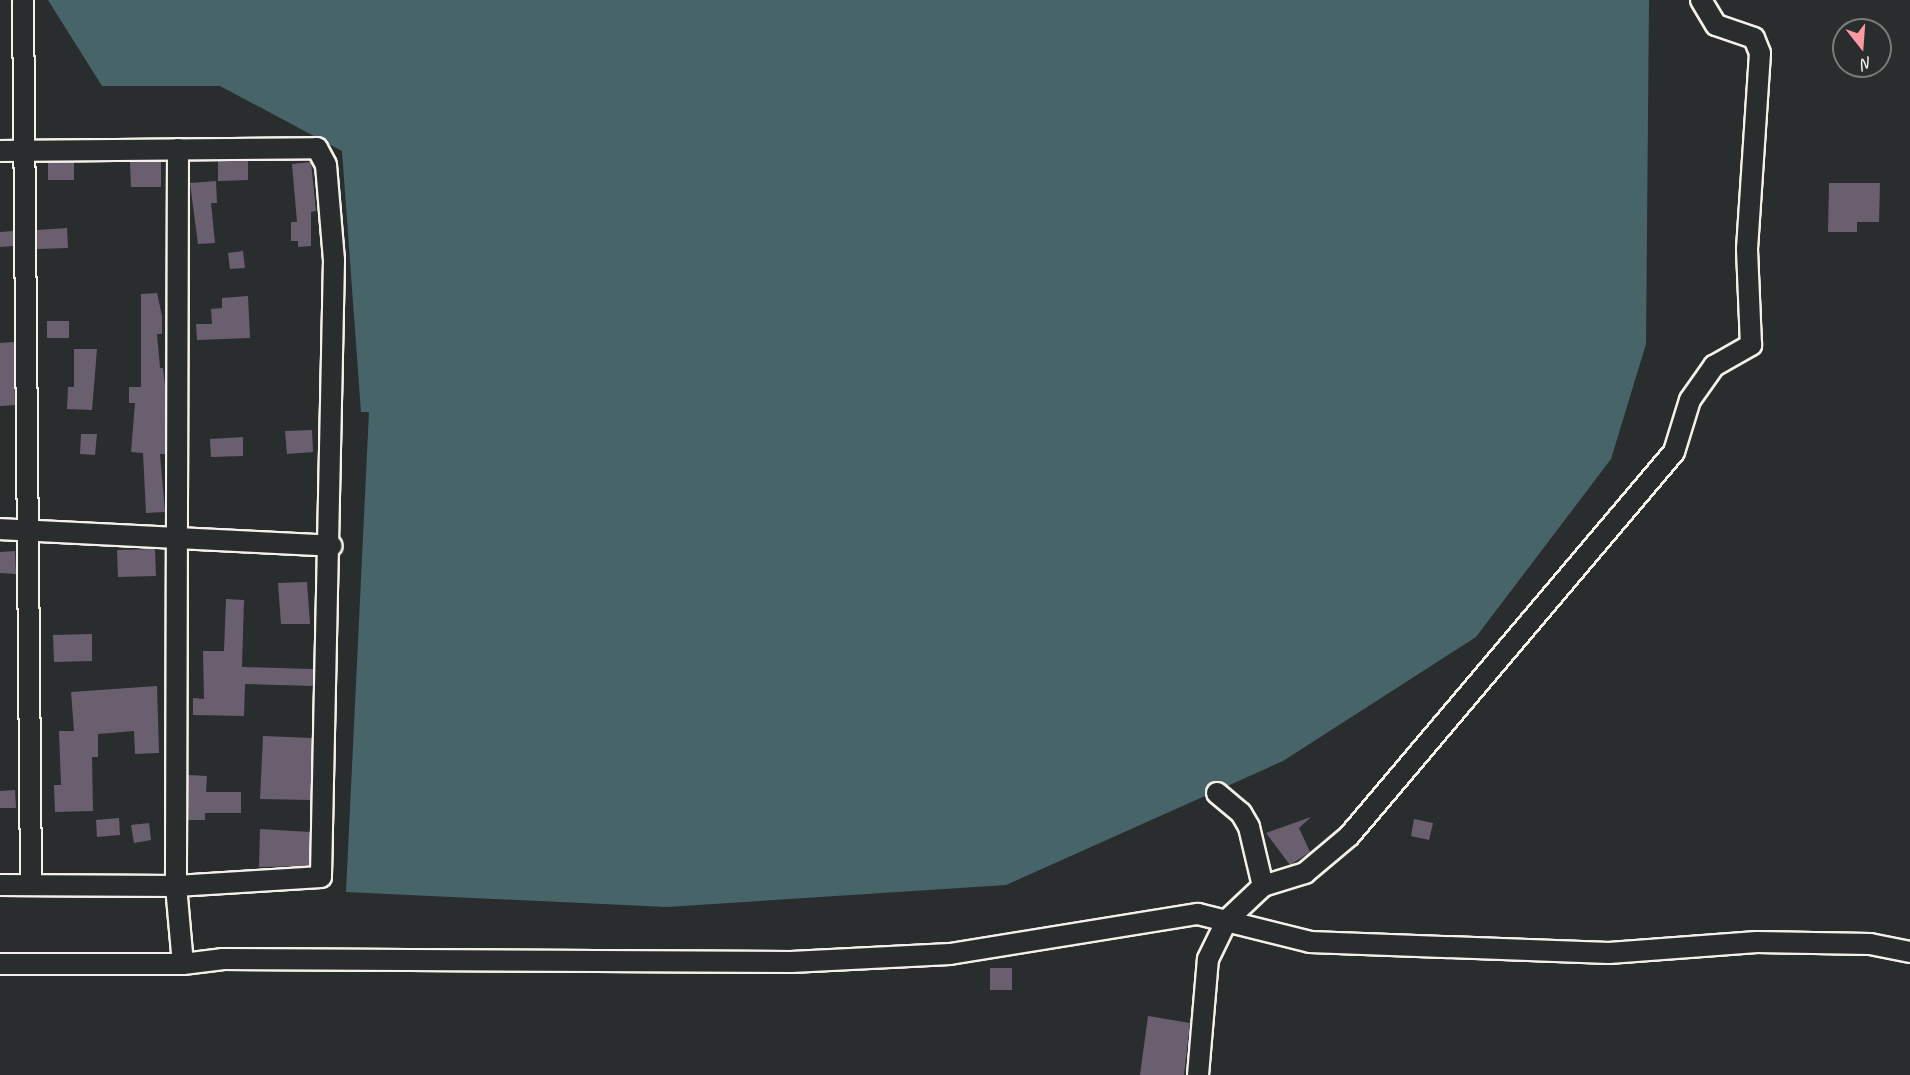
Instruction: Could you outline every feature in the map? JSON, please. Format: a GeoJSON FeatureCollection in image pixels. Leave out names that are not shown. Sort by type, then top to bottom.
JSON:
{"type":"FeatureCollection","features":[{"type":"Feature","properties":{"kind":"street"},"geometry":{"type":"LineString","coordinates":[[1198,1075],[1208,959],[1227,920],[1263,886],[1305,873],[1349,836],[1674,452],[1690,400],[1714,366],[1751,345],[1747,249],[1760,53],[1754,38],[1716,25],[1701,0]]}},
{"type":"Feature","properties":{"kind":"street"},"geometry":{"type":"LineString","coordinates":[[23,1],[27,151],[31,885]]}},
{"type":"Feature","properties":{"kind":"street"},"geometry":{"type":"LineString","coordinates":[[0,151],[304,145],[323,155],[334,260],[332,546],[321,877],[176,886],[0,885]]}},
{"type":"Feature","properties":{"kind":"street"},"geometry":{"type":"LineString","coordinates":[[178,148],[180,539],[176,886],[183,964]]}},
{"type":"Feature","properties":{"kind":"street"},"geometry":{"type":"LineString","coordinates":[[0,528],[332,546]]}},
{"type":"Feature","properties":{"kind":"street"},"geometry":{"type":"LineString","coordinates":[[1217,793],[1241,813],[1249,827],[1263,886]]}},
{"type":"Feature","properties":{"kind":"street"},"geometry":{"type":"LineString","coordinates":[[0,964],[183,964],[222,959],[791,962],[950,954],[1198,914],[1227,920],[1275,937],[1310,942],[1609,953],[1757,942],[1870,944],[1910,952]]}},
{"type":"Feature","properties":{"kind":"water"},"geometry":{"type":"Polygon","coordinates":[[[48,0],[1649,0],[1646,344],[1611,459],[1476,637],[1283,761],[1006,885],[667,907],[346,892],[369,412],[361,412],[342,151],[220,86],[102,86],[48,0]]]}},
{"type":"Feature","properties":{"kind":"building"},"geometry":{"type":"Polygon","coordinates":[[[161,161],[161,187],[131,187],[130,162],[161,161]]]}},
{"type":"Feature","properties":{"kind":"building"},"geometry":{"type":"Polygon","coordinates":[[[218,161],[248,161],[248,180],[218,181],[218,161]]]}},
{"type":"Feature","properties":{"kind":"building"},"geometry":{"type":"Polygon","coordinates":[[[74,162],[74,180],[48,180],[48,163],[74,162]]]}},
{"type":"Feature","properties":{"kind":"building"},"geometry":{"type":"Polygon","coordinates":[[[311,162],[316,211],[311,212],[311,246],[298,247],[298,241],[291,241],[291,222],[297,222],[292,164],[311,162]]]}},
{"type":"Feature","properties":{"kind":"building"},"geometry":{"type":"Polygon","coordinates":[[[216,181],[217,203],[211,203],[215,243],[198,244],[190,183],[216,181]]]}},
{"type":"Feature","properties":{"kind":"building"},"geometry":{"type":"Polygon","coordinates":[[[1829,183],[1880,183],[1879,222],[1857,222],[1857,232],[1828,232],[1829,183]]]}},
{"type":"Feature","properties":{"kind":"building"},"geometry":{"type":"Polygon","coordinates":[[[67,228],[68,248],[37,249],[37,230],[67,228]]]}},
{"type":"Feature","properties":{"kind":"building"},"geometry":{"type":"Polygon","coordinates":[[[13,231],[13,246],[0,247],[0,232],[13,231]]]}},
{"type":"Feature","properties":{"kind":"building"},"geometry":{"type":"Polygon","coordinates":[[[243,251],[245,268],[230,269],[228,253],[243,251]]]}},
{"type":"Feature","properties":{"kind":"building"},"geometry":{"type":"Polygon","coordinates":[[[157,293],[162,316],[162,334],[157,334],[160,368],[163,368],[165,385],[165,454],[160,454],[165,512],[146,513],[143,453],[131,452],[135,403],[129,403],[129,387],[141,387],[141,294],[157,293]]]}},
{"type":"Feature","properties":{"kind":"building"},"geometry":{"type":"Polygon","coordinates":[[[248,296],[250,338],[197,340],[196,324],[212,324],[211,309],[222,308],[222,298],[248,296]]]}},
{"type":"Feature","properties":{"kind":"building"},"geometry":{"type":"Polygon","coordinates":[[[47,321],[69,321],[69,338],[47,338],[47,321]]]}},
{"type":"Feature","properties":{"kind":"building"},"geometry":{"type":"Polygon","coordinates":[[[14,342],[15,405],[0,406],[0,343],[14,342]]]}},
{"type":"Feature","properties":{"kind":"building"},"geometry":{"type":"Polygon","coordinates":[[[74,349],[97,349],[92,410],[67,409],[68,387],[74,387],[74,349]]]}},
{"type":"Feature","properties":{"kind":"building"},"geometry":{"type":"Polygon","coordinates":[[[312,430],[313,452],[287,454],[285,431],[312,430]]]}},
{"type":"Feature","properties":{"kind":"building"},"geometry":{"type":"Polygon","coordinates":[[[81,434],[97,434],[95,455],[80,454],[81,434]]]}},
{"type":"Feature","properties":{"kind":"building"},"geometry":{"type":"Polygon","coordinates":[[[243,437],[243,456],[211,457],[210,439],[243,437]]]}},
{"type":"Feature","properties":{"kind":"building"},"geometry":{"type":"Polygon","coordinates":[[[155,549],[156,576],[118,577],[117,550],[155,549]]]}},
{"type":"Feature","properties":{"kind":"building"},"geometry":{"type":"Polygon","coordinates":[[[15,551],[16,574],[0,573],[0,552],[15,551]]]}},
{"type":"Feature","properties":{"kind":"building"},"geometry":{"type":"Polygon","coordinates":[[[307,582],[310,624],[281,624],[278,583],[307,582]]]}},
{"type":"Feature","properties":{"kind":"building"},"geometry":{"type":"Polygon","coordinates":[[[226,599],[244,600],[242,667],[313,669],[313,686],[245,684],[244,716],[193,715],[193,698],[204,699],[203,651],[224,651],[226,599]]]}},
{"type":"Feature","properties":{"kind":"building"},"geometry":{"type":"Polygon","coordinates":[[[92,634],[92,661],[54,662],[53,635],[92,634]]]}},
{"type":"Feature","properties":{"kind":"building"},"geometry":{"type":"Polygon","coordinates":[[[157,686],[159,753],[135,754],[134,731],[98,734],[98,757],[92,757],[93,811],[55,812],[54,785],[61,785],[59,731],[74,731],[71,692],[157,686]]]}},
{"type":"Feature","properties":{"kind":"building"},"geometry":{"type":"Polygon","coordinates":[[[263,736],[312,738],[311,800],[260,799],[263,736]]]}},
{"type":"Feature","properties":{"kind":"building"},"geometry":{"type":"Polygon","coordinates":[[[188,775],[207,776],[206,792],[241,792],[241,813],[205,813],[205,820],[188,820],[188,775]]]}},
{"type":"Feature","properties":{"kind":"building"},"geometry":{"type":"Polygon","coordinates":[[[15,790],[16,808],[0,808],[0,791],[15,790]]]}},
{"type":"Feature","properties":{"kind":"building"},"geometry":{"type":"Polygon","coordinates":[[[1311,817],[1299,828],[1310,852],[1290,865],[1266,833],[1311,817]]]}},
{"type":"Feature","properties":{"kind":"building"},"geometry":{"type":"Polygon","coordinates":[[[119,818],[120,835],[97,837],[96,820],[119,818]]]}},
{"type":"Feature","properties":{"kind":"building"},"geometry":{"type":"Polygon","coordinates":[[[1414,819],[1433,823],[1429,840],[1411,836],[1414,819]]]}},
{"type":"Feature","properties":{"kind":"building"},"geometry":{"type":"Polygon","coordinates":[[[149,823],[151,840],[134,843],[131,825],[149,823]]]}},
{"type":"Feature","properties":{"kind":"building"},"geometry":{"type":"Polygon","coordinates":[[[260,829],[310,832],[309,866],[259,867],[260,829]]]}},
{"type":"Feature","properties":{"kind":"building"},"geometry":{"type":"Polygon","coordinates":[[[990,968],[1012,968],[1012,990],[990,990],[990,968]]]}},
{"type":"Feature","properties":{"kind":"building"},"geometry":{"type":"Polygon","coordinates":[[[1148,1016],[1190,1023],[1184,1075],[1140,1075],[1148,1016]]]}}]}
